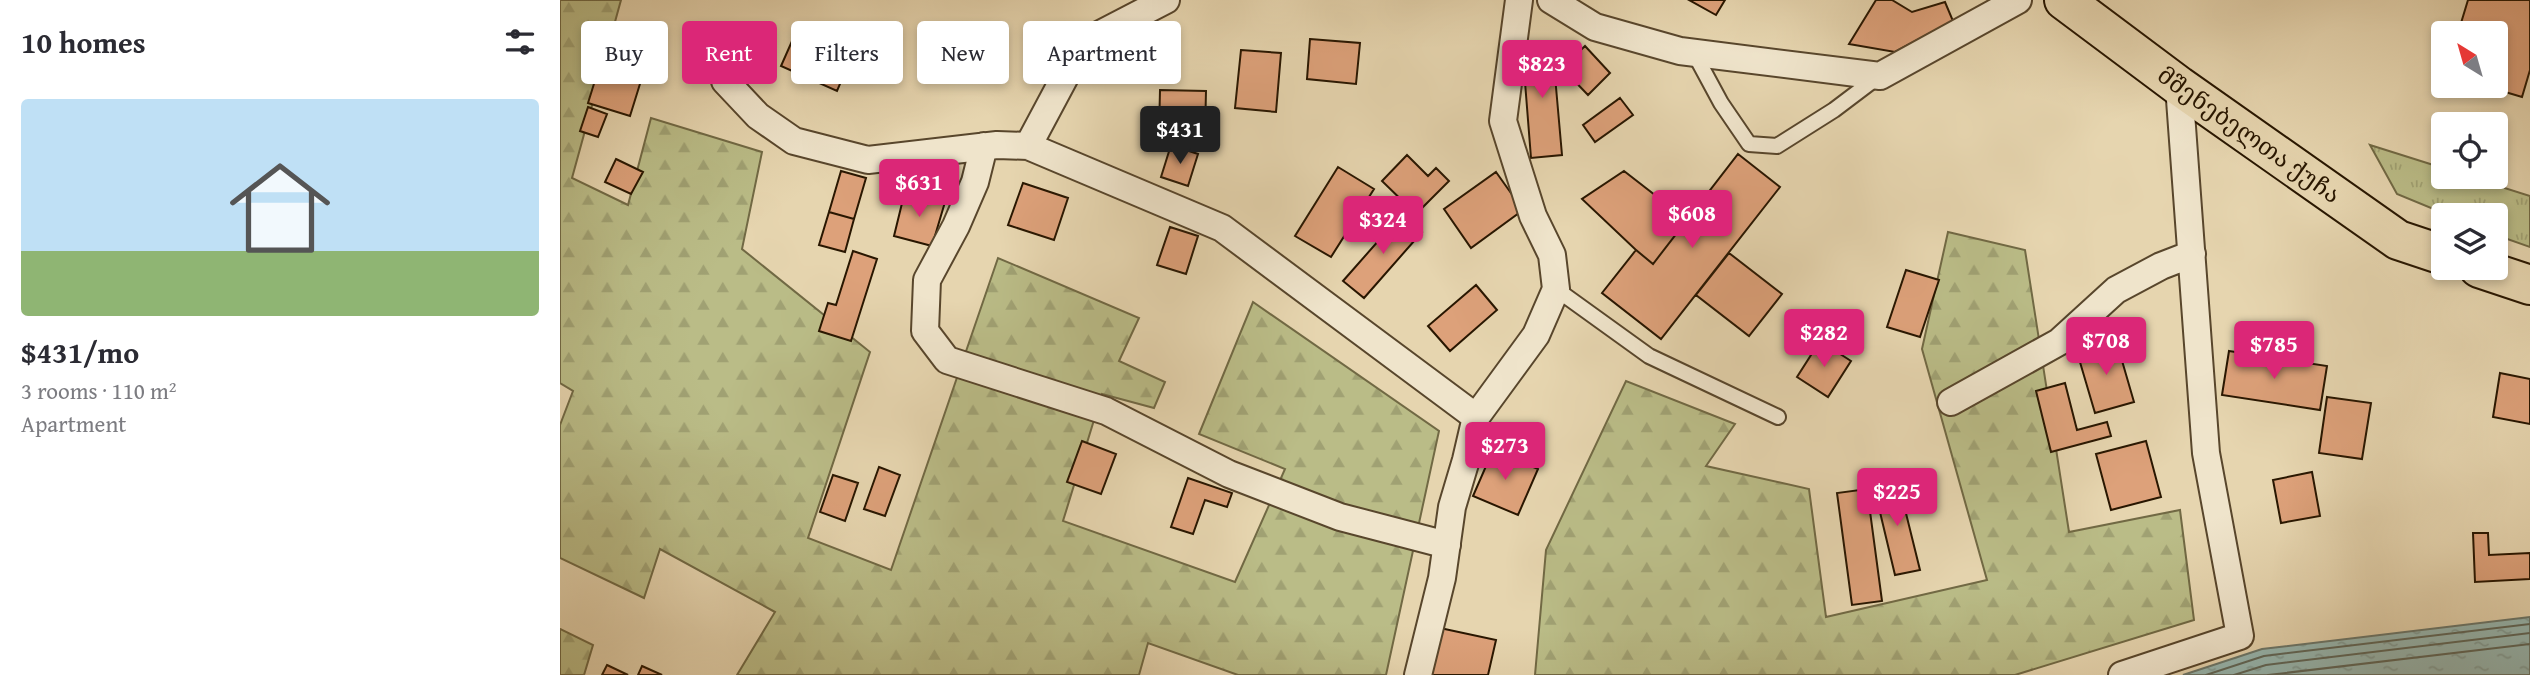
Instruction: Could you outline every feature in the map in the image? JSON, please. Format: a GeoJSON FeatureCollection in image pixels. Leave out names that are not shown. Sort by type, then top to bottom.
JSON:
{"type":"FeatureCollection","features":[{"type":"Feature","properties":{"kind":"main road","name":"მშენებელთა ქუჩა"},"geometry":{"type":"LineString","coordinates":[[2064,0],[2179,86],[2399,240],[2431,251]]}},
{"type":"Feature","properties":{"kind":"main road"},"geometry":{"type":"LineString","coordinates":[[2508,278],[2530,285]]}},
{"type":"Feature","properties":{"kind":"street"},"geometry":{"type":"LineString","coordinates":[[1028,146],[1083,43],[1166,0]]}},
{"type":"Feature","properties":{"kind":"street"},"geometry":{"type":"LineString","coordinates":[[1418,675],[1442,578],[1452,507],[1476,416],[1536,335],[1556,289],[1552,254],[1533,216],[1503,121],[1519,0]]}},
{"type":"Feature","properties":{"kind":"street"},"geometry":{"type":"LineString","coordinates":[[1551,0],[1595,27],[1694,53],[1880,76],[2018,0]]}},
{"type":"Feature","properties":{"kind":"street"},"geometry":{"type":"LineString","coordinates":[[728,84],[758,117],[794,141],[868,160],[984,146],[1028,146],[1222,228],[1476,416]]}},
{"type":"Feature","properties":{"kind":"street"},"geometry":{"type":"LineString","coordinates":[[2122,675],[2240,636],[2206,453],[2179,86]]}},
{"type":"Feature","properties":{"kind":"street"},"geometry":{"type":"LineString","coordinates":[[984,146],[975,182],[956,226],[927,280],[925,331],[947,360],[1106,411],[1229,474],[1340,517],[1447,545]]}},
{"type":"Feature","properties":{"kind":"street"},"geometry":{"type":"LineString","coordinates":[[1951,402],[2059,342],[2116,290],[2161,266],[2192,254]]}},
{"type":"Feature","properties":{"kind":"lane"},"geometry":{"type":"LineString","coordinates":[[1694,53],[1721,103],[1749,144],[1777,146],[1834,110],[1880,76]]}},
{"type":"Feature","properties":{"kind":"lane"},"geometry":{"type":"LineString","coordinates":[[1556,289],[1649,356],[1778,417]]}},
{"type":"Feature","properties":{"kind":"green space"},"geometry":{"type":"Polygon","coordinates":[[[560,0],[621,0],[615,21],[581,21],[581,84],[598,84],[572,178],[628,205],[651,118],[762,152],[742,249],[870,352],[808,538],[891,570],[998,258],[1139,318],[1119,361],[1165,382],[1154,408],[1102,394],[1063,521],[1235,582],[1285,469],[1199,434],[1253,302],[1439,431],[1386,675],[1238,675],[1148,643],[1139,675],[737,675],[775,612],[660,549],[644,598],[560,558],[560,425],[573,391],[560,383],[560,0]]]}},
{"type":"Feature","properties":{"kind":"green space"},"geometry":{"type":"Polygon","coordinates":[[[2370,145],[2431,164],[2431,189],[2508,189],[2530,196],[2530,247],[2508,239],[2508,203],[2431,203],[2431,208],[2397,194],[2370,145]]]}},
{"type":"Feature","properties":{"kind":"green space"},"geometry":{"type":"Polygon","coordinates":[[[1948,232],[2025,250],[2069,532],[2180,510],[2194,620],[2015,675],[1535,675],[1546,550],[1626,381],[1735,424],[1706,466],[1809,489],[1826,617],[1987,580],[1922,349],[1948,232]]]}},
{"type":"Feature","properties":{"kind":"green space"},"geometry":{"type":"Polygon","coordinates":[[[560,629],[593,645],[584,675],[560,675],[560,629]]]}},
{"type":"Feature","properties":{"kind":"water"},"geometry":{"type":"Polygon","coordinates":[[[2530,617],[2530,675],[2183,675],[2262,649],[2530,617]]]}},
{"type":"Feature","properties":{"kind":"building"},"geometry":{"type":"Polygon","coordinates":[[[1689,0],[1725,0],[1716,15],[1689,0]]]}},
{"type":"Feature","properties":{"kind":"building"},"geometry":{"type":"Polygon","coordinates":[[[1876,0],[1892,0],[1912,12],[1945,2],[1953,21],[1895,52],[1849,44],[1876,0]]]}},
{"type":"Feature","properties":{"kind":"building"},"geometry":{"type":"Polygon","coordinates":[[[2468,0],[2530,0],[2530,70],[2522,97],[2508,93],[2508,21],[2462,21],[2468,0]]]}},
{"type":"Feature","properties":{"kind":"building"},"geometry":{"type":"Polygon","coordinates":[[[1310,39],[1360,43],[1356,84],[1307,79],[1310,39]]]}},
{"type":"Feature","properties":{"kind":"building"},"geometry":{"type":"Polygon","coordinates":[[[1552,42],[1562,155],[1531,158],[1522,44],[1552,42]]]}},
{"type":"Feature","properties":{"kind":"building"},"geometry":{"type":"Polygon","coordinates":[[[791,43],[791,70],[781,66],[791,43]]]}},
{"type":"Feature","properties":{"kind":"building"},"geometry":{"type":"Polygon","coordinates":[[[1585,46],[1610,73],[1588,95],[1562,68],[1585,46]]]}},
{"type":"Feature","properties":{"kind":"building"},"geometry":{"type":"Polygon","coordinates":[[[1241,50],[1281,53],[1276,112],[1235,108],[1241,50]]]}},
{"type":"Feature","properties":{"kind":"building"},"geometry":{"type":"Polygon","coordinates":[[[594,84],[640,84],[630,116],[588,103],[594,84]]]}},
{"type":"Feature","properties":{"kind":"building"},"geometry":{"type":"Polygon","coordinates":[[[821,84],[840,84],[837,91],[821,84]]]}},
{"type":"Feature","properties":{"kind":"building"},"geometry":{"type":"Polygon","coordinates":[[[1160,90],[1206,91],[1205,134],[1159,133],[1160,90]]]}},
{"type":"Feature","properties":{"kind":"building"},"geometry":{"type":"Polygon","coordinates":[[[1620,98],[1633,115],[1595,142],[1583,125],[1620,98]]]}},
{"type":"Feature","properties":{"kind":"building"},"geometry":{"type":"Polygon","coordinates":[[[588,107],[607,114],[598,137],[580,131],[588,107]]]}},
{"type":"Feature","properties":{"kind":"building"},"geometry":{"type":"Polygon","coordinates":[[[1171,145],[1198,154],[1188,186],[1161,177],[1171,145]]]}},
{"type":"Feature","properties":{"kind":"building"},"geometry":{"type":"Polygon","coordinates":[[[1738,154],[1780,187],[1661,339],[1602,293],[1636,250],[1653,264],[1738,154]]]}},
{"type":"Feature","properties":{"kind":"building"},"geometry":{"type":"Polygon","coordinates":[[[1407,155],[1428,176],[1436,168],[1449,181],[1416,214],[1382,181],[1407,155]]]}},
{"type":"Feature","properties":{"kind":"building"},"geometry":{"type":"Polygon","coordinates":[[[616,159],[643,172],[631,194],[605,182],[616,159]]]}},
{"type":"Feature","properties":{"kind":"building"},"geometry":{"type":"Polygon","coordinates":[[[1338,167],[1374,189],[1331,257],[1295,236],[1338,167]]]}},
{"type":"Feature","properties":{"kind":"building"},"geometry":{"type":"Polygon","coordinates":[[[841,171],[866,178],[854,219],[829,212],[841,171]]]}},
{"type":"Feature","properties":{"kind":"building"},"geometry":{"type":"Polygon","coordinates":[[[1624,171],[1687,220],[1653,264],[1582,199],[1624,171]]]}},
{"type":"Feature","properties":{"kind":"building"},"geometry":{"type":"Polygon","coordinates":[[[1496,172],[1523,210],[1471,248],[1444,209],[1496,172]]]}},
{"type":"Feature","properties":{"kind":"building"},"geometry":{"type":"Polygon","coordinates":[[[1023,183],[1068,198],[1054,240],[1008,225],[1023,183]]]}},
{"type":"Feature","properties":{"kind":"building"},"geometry":{"type":"Polygon","coordinates":[[[905,191],[945,202],[932,246],[894,236],[905,191]]]}},
{"type":"Feature","properties":{"kind":"building"},"geometry":{"type":"Polygon","coordinates":[[[829,212],[854,219],[845,252],[819,245],[829,212]]]}},
{"type":"Feature","properties":{"kind":"building"},"geometry":{"type":"Polygon","coordinates":[[[1402,214],[1422,232],[1364,298],[1343,281],[1402,214]]]}},
{"type":"Feature","properties":{"kind":"building"},"geometry":{"type":"Polygon","coordinates":[[[1170,227],[1198,236],[1186,274],[1157,265],[1170,227]]]}},
{"type":"Feature","properties":{"kind":"building"},"geometry":{"type":"Polygon","coordinates":[[[853,251],[877,259],[851,341],[819,331],[828,303],[836,305],[853,251]]]}},
{"type":"Feature","properties":{"kind":"building"},"geometry":{"type":"Polygon","coordinates":[[[1729,253],[1782,294],[1749,336],[1696,295],[1729,253]]]}},
{"type":"Feature","properties":{"kind":"building"},"geometry":{"type":"Polygon","coordinates":[[[1906,270],[1939,280],[1920,337],[1887,327],[1906,270]]]}},
{"type":"Feature","properties":{"kind":"building"},"geometry":{"type":"Polygon","coordinates":[[[1476,285],[1497,310],[1450,351],[1428,326],[1476,285]]]}},
{"type":"Feature","properties":{"kind":"building"},"geometry":{"type":"Polygon","coordinates":[[[2116,340],[2134,402],[2095,413],[2077,352],[2116,340]]]}},
{"type":"Feature","properties":{"kind":"building"},"geometry":{"type":"Polygon","coordinates":[[[1820,341],[1851,361],[1828,397],[1797,377],[1820,341]]]}},
{"type":"Feature","properties":{"kind":"building"},"geometry":{"type":"Polygon","coordinates":[[[2229,351],[2327,366],[2320,410],[2222,395],[2229,351]]]}},
{"type":"Feature","properties":{"kind":"building"},"geometry":{"type":"Polygon","coordinates":[[[2500,373],[2530,379],[2530,424],[2493,417],[2500,373]]]}},
{"type":"Feature","properties":{"kind":"building"},"geometry":{"type":"Polygon","coordinates":[[[2065,383],[2077,430],[2107,422],[2111,436],[2051,452],[2036,391],[2065,383]]]}},
{"type":"Feature","properties":{"kind":"building"},"geometry":{"type":"Polygon","coordinates":[[[2327,397],[2371,403],[2362,459],[2319,453],[2327,397]]]}},
{"type":"Feature","properties":{"kind":"building"},"geometry":{"type":"Polygon","coordinates":[[[1082,441],[1116,454],[1101,494],[1067,482],[1082,441]]]}},
{"type":"Feature","properties":{"kind":"building"},"geometry":{"type":"Polygon","coordinates":[[[2146,441],[2161,497],[2111,510],[2096,454],[2146,441]]]}},
{"type":"Feature","properties":{"kind":"building"},"geometry":{"type":"Polygon","coordinates":[[[1493,450],[1538,469],[1518,515],[1473,496],[1493,450]]]}},
{"type":"Feature","properties":{"kind":"building"},"geometry":{"type":"Polygon","coordinates":[[[879,467],[900,475],[885,516],[864,509],[879,467]]]}},
{"type":"Feature","properties":{"kind":"building"},"geometry":{"type":"Polygon","coordinates":[[[2312,472],[2320,516],[2281,523],[2273,480],[2312,472]]]}},
{"type":"Feature","properties":{"kind":"building"},"geometry":{"type":"Polygon","coordinates":[[[833,475],[858,483],[845,521],[820,512],[833,475]]]}},
{"type":"Feature","properties":{"kind":"building"},"geometry":{"type":"Polygon","coordinates":[[[1188,478],[1232,493],[1227,507],[1205,500],[1193,534],[1171,527],[1188,478]]]}},
{"type":"Feature","properties":{"kind":"building"},"geometry":{"type":"Polygon","coordinates":[[[1898,481],[1920,570],[1895,575],[1874,487],[1898,481]]]}},
{"type":"Feature","properties":{"kind":"building"},"geometry":{"type":"Polygon","coordinates":[[[1867,489],[1882,601],[1852,605],[1837,493],[1867,489]]]}},
{"type":"Feature","properties":{"kind":"building"},"geometry":{"type":"Polygon","coordinates":[[[2473,533],[2488,533],[2489,555],[2530,553],[2530,579],[2475,582],[2473,533]]]}},
{"type":"Feature","properties":{"kind":"building"},"geometry":{"type":"Polygon","coordinates":[[[1440,628],[1496,640],[1488,675],[1430,675],[1440,628]]]}},
{"type":"Feature","properties":{"kind":"building"},"geometry":{"type":"Polygon","coordinates":[[[607,665],[628,675],[602,675],[607,665]]]}},
{"type":"Feature","properties":{"kind":"building"},"geometry":{"type":"Polygon","coordinates":[[[642,666],[662,675],[638,675],[642,666]]]}}]}
